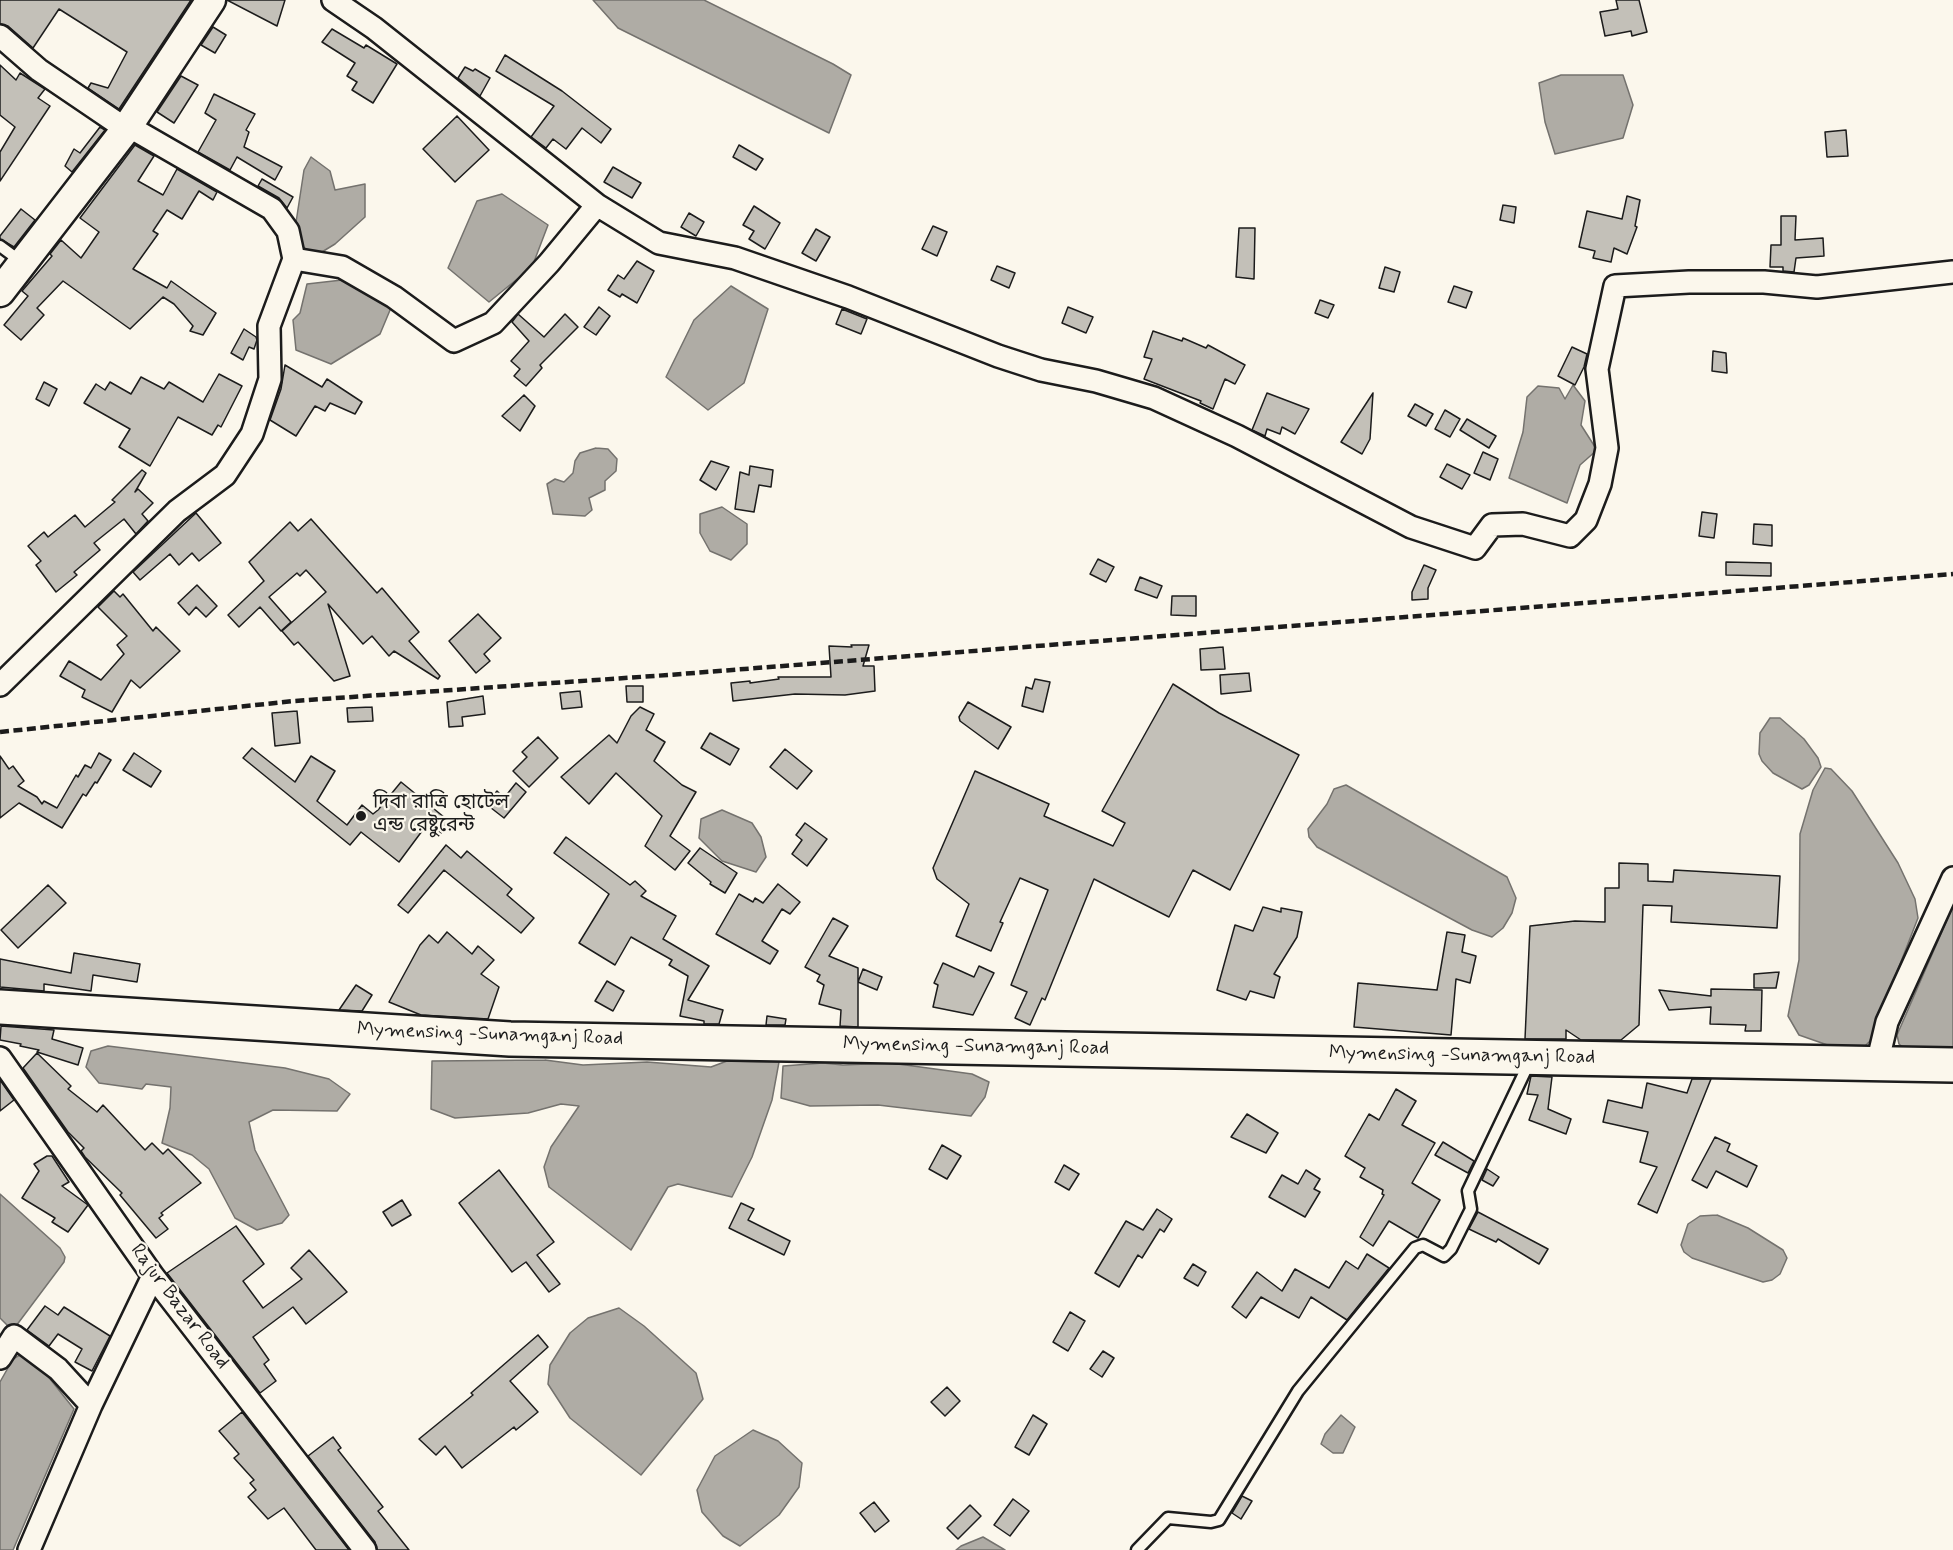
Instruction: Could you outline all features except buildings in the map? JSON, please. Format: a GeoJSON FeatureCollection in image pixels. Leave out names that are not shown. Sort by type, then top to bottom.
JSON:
{"type":"FeatureCollection","features":[{"type":"Feature","properties":{"kind":"main road"},"geometry":{"type":"LineString","coordinates":[[0,292],[127,127],[211,0]]}},
{"type":"Feature","properties":{"kind":"main road","name":"Mymensing -Sunamganj Road"},"geometry":{"type":"LineString","coordinates":[[0,1007],[510,1039],[1953,1065]]}},
{"type":"Feature","properties":{"kind":"street"},"geometry":{"type":"LineString","coordinates":[[333,0],[374,28],[597,205],[659,243],[735,258],[848,297],[998,356],[1041,370],[1096,381],[1154,398],[1238,436],[1411,527],[1475,548],[1492,525],[1523,524],[1570,536],[1586,520],[1599,484],[1607,448],[1597,369],[1615,286],[1753,282],[1817,287],[1953,272]]}},
{"type":"Feature","properties":{"kind":"street"},"geometry":{"type":"LineString","coordinates":[[0,36],[39,70],[127,127],[272,209],[288,231],[294,260],[269,326],[270,379],[252,434],[225,475],[177,511],[0,685]]}},
{"type":"Feature","properties":{"kind":"street"},"geometry":{"type":"LineString","coordinates":[[294,260],[342,267],[394,297],[454,341],[493,322],[549,263],[597,205]]}},
{"type":"Feature","properties":{"kind":"street"},"geometry":{"type":"LineString","coordinates":[[1877,1064],[1887,1022],[1953,878]]}},
{"type":"Feature","properties":{"kind":"street","name":"Rajur Bazar Road"},"geometry":{"type":"LineString","coordinates":[[0,1058],[153,1276],[365,1550]]}},
{"type":"Feature","properties":{"kind":"street"},"geometry":{"type":"LineString","coordinates":[[29,1550],[91,1406],[153,1276]]}},
{"type":"Feature","properties":{"kind":"street"},"geometry":{"type":"LineString","coordinates":[[0,1358],[14,1336],[58,1369],[91,1406]]}},
{"type":"Feature","properties":{"kind":"lane"},"geometry":{"type":"LineString","coordinates":[[0,246],[23,263]]}},
{"type":"Feature","properties":{"kind":"lane"},"geometry":{"type":"LineString","coordinates":[[1137,1550],[1168,1518],[1211,1522],[1219,1520],[1298,1391],[1415,1248],[1423,1245],[1443,1256],[1451,1249],[1471,1209],[1468,1191],[1482,1166],[1531,1057]]}},
{"type":"Feature","properties":{"kind":"shaded area"},"geometry":{"type":"Polygon","coordinates":[[[593,0],[704,0],[833,64],[851,75],[829,133],[618,28],[593,0]]]}},
{"type":"Feature","properties":{"kind":"shaded area"},"geometry":{"type":"Polygon","coordinates":[[[1561,75],[1623,75],[1633,105],[1623,138],[1555,154],[1545,122],[1539,83],[1561,75]]]}},
{"type":"Feature","properties":{"kind":"shaded area"},"geometry":{"type":"Polygon","coordinates":[[[311,157],[330,171],[335,190],[365,184],[365,217],[335,244],[317,255],[293,242],[304,170],[311,157]]]}},
{"type":"Feature","properties":{"kind":"shaded area"},"geometry":{"type":"Polygon","coordinates":[[[502,194],[548,225],[532,267],[489,302],[448,268],[477,201],[502,194]]]}},
{"type":"Feature","properties":{"kind":"shaded area"},"geometry":{"type":"Polygon","coordinates":[[[342,280],[372,289],[393,303],[380,334],[331,364],[296,350],[293,320],[300,313],[307,284],[342,280]]]}},
{"type":"Feature","properties":{"kind":"shaded area"},"geometry":{"type":"Polygon","coordinates":[[[731,286],[768,309],[744,383],[708,410],[666,377],[694,320],[731,286]]]}},
{"type":"Feature","properties":{"kind":"shaded area"},"geometry":{"type":"Polygon","coordinates":[[[1573,385],[1585,401],[1581,425],[1597,450],[1580,465],[1567,503],[1509,478],[1523,432],[1527,397],[1538,386],[1559,388],[1565,399],[1573,385]]]}},
{"type":"Feature","properties":{"kind":"shaded area"},"geometry":{"type":"Polygon","coordinates":[[[596,448],[608,449],[617,459],[616,471],[605,481],[605,490],[589,498],[592,510],[585,516],[553,514],[547,484],[555,479],[564,482],[573,473],[575,461],[580,453],[596,448]]]}},
{"type":"Feature","properties":{"kind":"shaded area"},"geometry":{"type":"Polygon","coordinates":[[[722,507],[747,524],[747,544],[731,560],[710,551],[700,533],[700,514],[722,507]]]}},
{"type":"Feature","properties":{"kind":"shaded area"},"geometry":{"type":"Polygon","coordinates":[[[1770,718],[1780,718],[1804,739],[1818,758],[1821,767],[1809,785],[1802,789],[1773,773],[1762,761],[1759,754],[1760,733],[1770,718]]]}},
{"type":"Feature","properties":{"kind":"shaded area"},"geometry":{"type":"Polygon","coordinates":[[[1825,768],[1831,769],[1852,791],[1898,863],[1915,899],[1918,918],[1870,1041],[1862,1049],[1836,1048],[1799,1035],[1788,1016],[1799,960],[1800,834],[1813,790],[1825,768]]]}},
{"type":"Feature","properties":{"kind":"shaded area"},"geometry":{"type":"Polygon","coordinates":[[[1346,785],[1507,877],[1516,898],[1512,913],[1503,928],[1492,937],[1472,930],[1317,847],[1309,837],[1308,829],[1327,804],[1334,789],[1346,785]]]}},
{"type":"Feature","properties":{"kind":"shaded area"},"geometry":{"type":"Polygon","coordinates":[[[722,810],[752,823],[761,837],[766,857],[756,872],[722,861],[699,838],[701,819],[722,810]]]}},
{"type":"Feature","properties":{"kind":"shaded area"},"geometry":{"type":"Polygon","coordinates":[[[1953,906],[1953,1056],[1908,1051],[1899,1044],[1897,1035],[1953,906]]]}},
{"type":"Feature","properties":{"kind":"shaded area"},"geometry":{"type":"Polygon","coordinates":[[[108,1046],[285,1068],[329,1079],[350,1094],[337,1111],[273,1110],[249,1122],[255,1150],[289,1215],[282,1223],[257,1230],[235,1218],[209,1169],[192,1155],[162,1143],[170,1108],[171,1087],[146,1084],[142,1089],[99,1083],[86,1067],[91,1051],[108,1046]]]}},
{"type":"Feature","properties":{"kind":"shaded area"},"geometry":{"type":"Polygon","coordinates":[[[545,1060],[583,1065],[647,1062],[711,1067],[727,1061],[779,1062],[772,1100],[752,1157],[732,1197],[678,1184],[668,1187],[631,1250],[549,1187],[544,1167],[551,1147],[579,1106],[561,1104],[528,1113],[455,1118],[431,1109],[432,1061],[545,1060]]]}},
{"type":"Feature","properties":{"kind":"shaded area"},"geometry":{"type":"Polygon","coordinates":[[[823,1063],[843,1065],[891,1063],[972,1074],[989,1082],[985,1097],[971,1116],[878,1105],[810,1106],[781,1098],[783,1066],[823,1063]]]}},
{"type":"Feature","properties":{"kind":"shaded area"},"geometry":{"type":"Polygon","coordinates":[[[0,1194],[60,1248],[65,1257],[64,1262],[16,1326],[9,1327],[0,1318],[0,1194]]]}},
{"type":"Feature","properties":{"kind":"shaded area"},"geometry":{"type":"Polygon","coordinates":[[[1717,1215],[1748,1228],[1783,1250],[1787,1258],[1780,1274],[1772,1280],[1763,1282],[1692,1258],[1684,1252],[1681,1245],[1688,1224],[1700,1216],[1717,1215]]]}},
{"type":"Feature","properties":{"kind":"shaded area"},"geometry":{"type":"Polygon","coordinates":[[[619,1308],[644,1326],[696,1373],[703,1399],[641,1475],[570,1418],[548,1384],[550,1365],[570,1333],[588,1318],[619,1308]]]}},
{"type":"Feature","properties":{"kind":"shaded area"},"geometry":{"type":"Polygon","coordinates":[[[25,1352],[35,1360],[74,1409],[13,1550],[0,1550],[0,1382],[13,1359],[25,1352]]]}},
{"type":"Feature","properties":{"kind":"shaded area"},"geometry":{"type":"Polygon","coordinates":[[[1341,1415],[1355,1427],[1343,1453],[1333,1453],[1321,1444],[1325,1434],[1341,1415]]]}},
{"type":"Feature","properties":{"kind":"shaded area"},"geometry":{"type":"Polygon","coordinates":[[[753,1430],[778,1441],[802,1463],[799,1487],[779,1515],[740,1546],[723,1536],[702,1512],[697,1490],[715,1456],[753,1430]]]}},
{"type":"Feature","properties":{"kind":"shaded area"},"geometry":{"type":"Polygon","coordinates":[[[983,1537],[1005,1550],[956,1550],[961,1546],[983,1537]]]}},
{"type":"Feature","properties":{"kind":"railway"},"geometry":{"type":"LineString","coordinates":[[0,732],[294,701],[668,675],[1953,574]]}},
{"type":"Feature","properties":{"kind":"place","name":"দিবা রাত্রি হোটেল এন্ড রেষ্টুরেন্ট"},"geometry":{"type":"Point","coordinates":[361,816]}}]}
